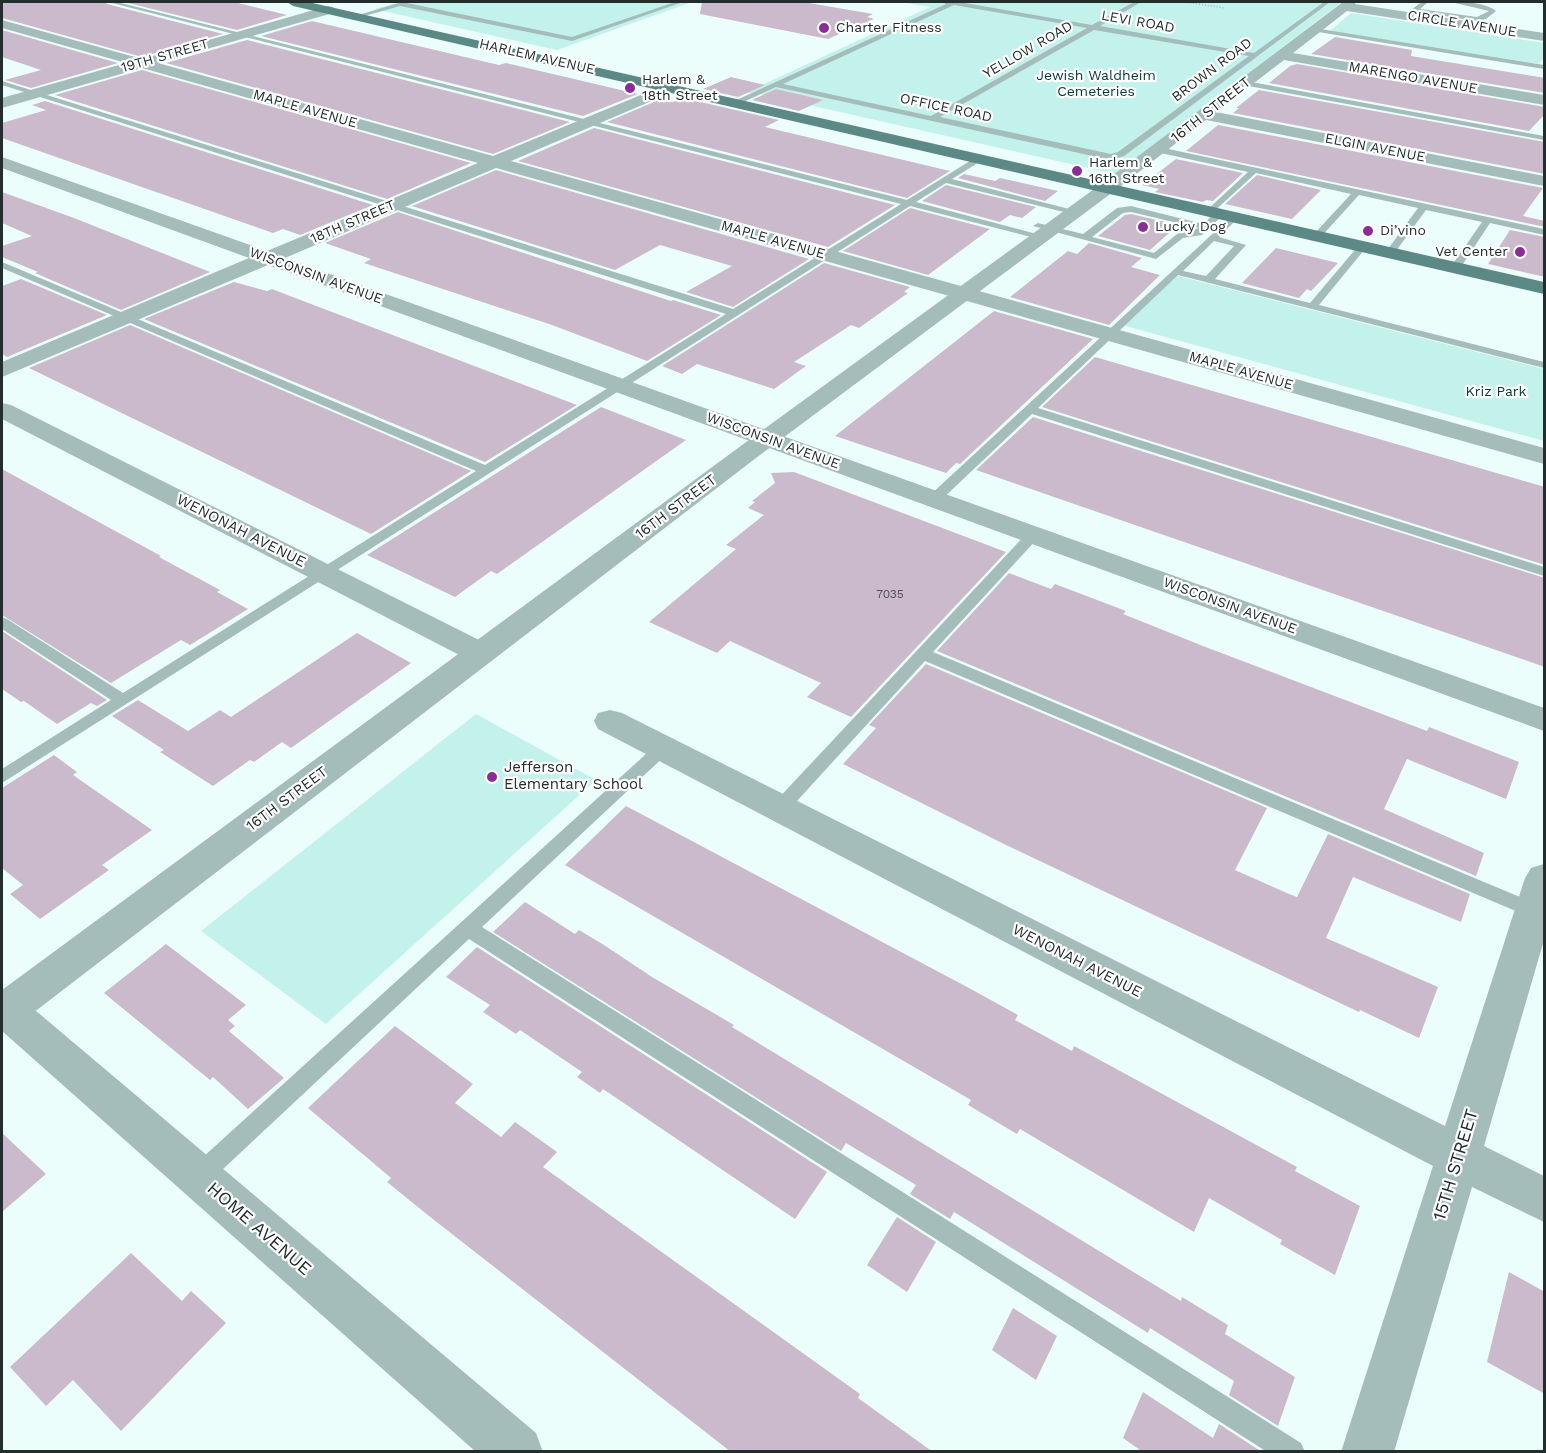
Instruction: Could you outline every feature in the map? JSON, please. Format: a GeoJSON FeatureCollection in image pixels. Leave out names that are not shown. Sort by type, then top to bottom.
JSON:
{"type":"FeatureCollection","features":[{"type":"Feature","properties":{"kind":"main road","name":"HARLEM AVENUE"},"geometry":{"type":"LineString","coordinates":[[293,2],[1107,188],[1217,217],[1317,236],[1545,288]]}},
{"type":"Feature","properties":{"kind":"street","name":"CIRCLE AVENUE"},"geometry":{"type":"LineString","coordinates":[[1347,4],[1440,17],[1545,37]]}},
{"type":"Feature","properties":{"kind":"street","name":"16TH STREET"},"geometry":{"type":"LineString","coordinates":[[3,1009],[767,439],[1159,150],[1347,4]]}},
{"type":"Feature","properties":{"kind":"street","name":"19TH STREET"},"geometry":{"type":"LineString","coordinates":[[2,103],[328,10]]}},
{"type":"Feature","properties":{"kind":"street","name":"MAPLE AVENUE"},"geometry":{"type":"LineString","coordinates":[[2,24],[1545,456]]}},
{"type":"Feature","properties":{"kind":"street","name":"MARENGO AVENUE"},"geometry":{"type":"LineString","coordinates":[[1282,55],[1545,100]]}},
{"type":"Feature","properties":{"kind":"street","name":"18TH STREET"},"geometry":{"type":"LineString","coordinates":[[2,370],[670,88]]}},
{"type":"Feature","properties":{"kind":"street","name":"ELGIN AVENUE"},"geometry":{"type":"LineString","coordinates":[[1204,115],[1545,181]]}},
{"type":"Feature","properties":{"kind":"street","name":"WISCONSIN AVENUE"},"geometry":{"type":"LineString","coordinates":[[2,162],[1545,720]]}},
{"type":"Feature","properties":{"kind":"street","name":"WENONAH AVENUE"},"geometry":{"type":"LineString","coordinates":[[2,410],[480,653]]}},
{"type":"Feature","properties":{"kind":"street","name":"WENONAH AVENUE"},"geometry":{"type":"LineString","coordinates":[[610,722],[1545,1200]]}},
{"type":"Feature","properties":{"kind":"street","name":"15TH STREET"},"geometry":{"type":"LineString","coordinates":[[1367,1452],[1459,1155],[1541,902]]}},
{"type":"Feature","properties":{"kind":"street","name":"HOME AVENUE"},"geometry":{"type":"LineString","coordinates":[[3,1009],[517,1452]]}},
{"type":"Feature","properties":{"kind":"lane"},"geometry":{"type":"LineString","coordinates":[[111,2],[907,204],[1047,233],[1084,238],[1172,262],[1208,280],[1545,366]]}},
{"type":"Feature","properties":{"kind":"lane"},"geometry":{"type":"LineString","coordinates":[[358,16],[404,3],[572,39],[680,2]]}},
{"type":"Feature","properties":{"kind":"lane"},"geometry":{"type":"LineString","coordinates":[[735,103],[951,2]]}},
{"type":"Feature","properties":{"kind":"lane","name":"LEVI ROAD"},"geometry":{"type":"LineString","coordinates":[[951,2],[1255,55]]}},
{"type":"Feature","properties":{"kind":"lane","name":"YELLOW ROAD"},"geometry":{"type":"LineString","coordinates":[[931,119],[1138,2]]}},
{"type":"Feature","properties":{"kind":"lane","name":"BROWN ROAD"},"geometry":{"type":"LineString","coordinates":[[1111,157],[1121,154],[1327,2]]}},
{"type":"Feature","properties":{"kind":"lane"},"geometry":{"type":"LineString","coordinates":[[1425,2],[1414,10],[1440,17],[1477,19],[1484,18],[1493,11],[1455,3],[1440,17]]}},
{"type":"Feature","properties":{"kind":"lane"},"geometry":{"type":"LineString","coordinates":[[1314,30],[1545,67]]}},
{"type":"Feature","properties":{"kind":"lane"},"geometry":{"type":"LineString","coordinates":[[2,83],[734,313]]}},
{"type":"Feature","properties":{"kind":"lane"},"geometry":{"type":"LineString","coordinates":[[1246,83],[1545,138]]}},
{"type":"Feature","properties":{"kind":"lane","name":"OFFICE ROAD"},"geometry":{"type":"LineString","coordinates":[[774,84],[1111,157]]}},
{"type":"Feature","properties":{"kind":"lane"},"geometry":{"type":"LineString","coordinates":[[1159,150],[1545,232]]}},
{"type":"Feature","properties":{"kind":"lane"},"geometry":{"type":"LineString","coordinates":[[2,777],[978,159]]}},
{"type":"Feature","properties":{"kind":"lane"},"geometry":{"type":"LineString","coordinates":[[1172,262],[1179,236],[1199,233],[1217,217],[1255,170]]}},
{"type":"Feature","properties":{"kind":"lane"},"geometry":{"type":"LineString","coordinates":[[945,180],[1076,212]]}},
{"type":"Feature","properties":{"kind":"lane"},"geometry":{"type":"LineString","coordinates":[[1317,236],[1357,192]]}},
{"type":"Feature","properties":{"kind":"lane"},"geometry":{"type":"LineString","coordinates":[[919,196],[1047,233]]}},
{"type":"Feature","properties":{"kind":"lane"},"geometry":{"type":"LineString","coordinates":[[1390,253],[1424,206]]}},
{"type":"Feature","properties":{"kind":"lane"},"geometry":{"type":"LineString","coordinates":[[1084,238],[1120,210],[1217,217]]}},
{"type":"Feature","properties":{"kind":"lane"},"geometry":{"type":"LineString","coordinates":[[1212,238],[1217,217]]}},
{"type":"Feature","properties":{"kind":"lane"},"geometry":{"type":"LineString","coordinates":[[1455,268],[1488,220]]}},
{"type":"Feature","properties":{"kind":"lane"},"geometry":{"type":"LineString","coordinates":[[934,499],[1110,334],[1172,262],[1212,238],[1241,245],[1208,280]]}},
{"type":"Feature","properties":{"kind":"lane"},"geometry":{"type":"LineString","coordinates":[[1312,307],[1362,247]]}},
{"type":"Feature","properties":{"kind":"lane"},"geometry":{"type":"LineString","coordinates":[[2,265],[486,470]]}},
{"type":"Feature","properties":{"kind":"lane"},"geometry":{"type":"LineString","coordinates":[[1030,409],[1545,572]]}},
{"type":"Feature","properties":{"kind":"lane"},"geometry":{"type":"LineString","coordinates":[[780,808],[1033,535]]}},
{"type":"Feature","properties":{"kind":"lane"},"geometry":{"type":"LineString","coordinates":[[2,622],[123,700]]}},
{"type":"Feature","properties":{"kind":"lane"},"geometry":{"type":"LineString","coordinates":[[923,654],[1541,902]]}},
{"type":"Feature","properties":{"kind":"lane"},"geometry":{"type":"LineString","coordinates":[[199,1176],[663,748]]}},
{"type":"Feature","properties":{"kind":"lane"},"geometry":{"type":"LineString","coordinates":[[468,928],[1292,1452]]}},
{"type":"Feature","properties":{"kind":"path"},"geometry":{"type":"LineString","coordinates":[[1184,2],[1225,8]]}},
{"type":"Feature","properties":{"kind":"green space"},"geometry":{"type":"Polygon","coordinates":[[[401,2],[692,2],[557,50],[374,9],[401,2]]]}},
{"type":"Feature","properties":{"kind":"green space","name":"Jewish Waldheim Cemeteries"},"geometry":{"type":"Polygon","coordinates":[[[901,2],[1342,2],[1115,174],[756,93],[745,93],[930,7],[901,2]]]}},
{"type":"Feature","properties":{"kind":"green space"},"geometry":{"type":"Polygon","coordinates":[[[1351,13],[1544,43],[1544,57],[1539,64],[1330,31],[1351,13]]]}},
{"type":"Feature","properties":{"kind":"green space","name":"Kriz Park"},"geometry":{"type":"Polygon","coordinates":[[[1174,275],[1544,369],[1544,441],[1122,325],[1174,275]]]}},
{"type":"Feature","properties":{"kind":"green space"},"geometry":{"type":"Polygon","coordinates":[[[476,714],[596,780],[326,1024],[201,931],[476,714]]]}},
{"type":"Feature","properties":{"kind":"building"},"geometry":{"type":"Polygon","coordinates":[[[2,2],[106,2],[223,34],[142,57],[2,18],[2,2]]]}},
{"type":"Feature","properties":{"kind":"building"},"geometry":{"type":"Polygon","coordinates":[[[124,2],[234,2],[287,15],[237,30],[124,2]]]}},
{"type":"Feature","properties":{"kind":"building"},"geometry":{"type":"Polygon","coordinates":[[[702,2],[803,2],[873,14],[867,17],[874,19],[828,39],[700,14],[702,2]]]}},
{"type":"Feature","properties":{"kind":"building"},"geometry":{"type":"Polygon","coordinates":[[[312,21],[499,65],[506,63],[638,94],[583,116],[261,36],[312,21]]]}},
{"type":"Feature","properties":{"kind":"building"},"geometry":{"type":"Polygon","coordinates":[[[2,30],[118,63],[31,88],[5,80],[41,70],[2,57],[2,30]]]}},
{"type":"Feature","properties":{"kind":"building"},"geometry":{"type":"Polygon","coordinates":[[[1335,37],[1412,50],[1411,56],[1545,78],[1545,93],[1311,54],[1335,37]]]}},
{"type":"Feature","properties":{"kind":"building"},"geometry":{"type":"Polygon","coordinates":[[[247,40],[570,122],[493,154],[166,63],[247,40]]]}},
{"type":"Feature","properties":{"kind":"building"},"geometry":{"type":"Polygon","coordinates":[[[1297,64],[1545,107],[1545,114],[1529,131],[1269,83],[1290,66],[1297,64]]]}},
{"type":"Feature","properties":{"kind":"building"},"geometry":{"type":"Polygon","coordinates":[[[142,70],[471,163],[387,199],[55,95],[142,70]]]}},
{"type":"Feature","properties":{"kind":"building"},"geometry":{"type":"Polygon","coordinates":[[[731,77],[765,85],[738,97],[703,89],[731,77]]]}},
{"type":"Feature","properties":{"kind":"building"},"geometry":{"type":"Polygon","coordinates":[[[776,89],[823,100],[799,111],[752,100],[776,89]]]}},
{"type":"Feature","properties":{"kind":"building"},"geometry":{"type":"Polygon","coordinates":[[[1259,90],[1545,142],[1545,174],[1233,113],[1259,90]]]}},
{"type":"Feature","properties":{"kind":"building"},"geometry":{"type":"Polygon","coordinates":[[[683,98],[779,120],[765,127],[950,171],[907,198],[607,122],[661,99],[673,102],[683,98]]]}},
{"type":"Feature","properties":{"kind":"building"},"geometry":{"type":"Polygon","coordinates":[[[45,101],[373,205],[300,235],[283,229],[273,233],[2,138],[2,123],[46,110],[32,105],[45,101]]]}},
{"type":"Feature","properties":{"kind":"building"},"geometry":{"type":"Polygon","coordinates":[[[1218,125],[1543,188],[1523,216],[1545,221],[1545,227],[1186,151],[1218,125]]]}},
{"type":"Feature","properties":{"kind":"building"},"geometry":{"type":"Polygon","coordinates":[[[594,128],[895,205],[828,247],[518,161],[594,128]]]}},
{"type":"Feature","properties":{"kind":"building"},"geometry":{"type":"Polygon","coordinates":[[[1176,159],[1243,173],[1213,201],[1203,202],[1155,192],[1159,189],[1142,185],[1176,159]]]}},
{"type":"Feature","properties":{"kind":"building"},"geometry":{"type":"Polygon","coordinates":[[[496,170],[809,259],[733,307],[686,292],[732,266],[660,245],[615,270],[412,206],[496,170]]]}},
{"type":"Feature","properties":{"kind":"building"},"geometry":{"type":"Polygon","coordinates":[[[964,174],[995,181],[1000,178],[1058,191],[1045,201],[958,178],[964,174]]]}},
{"type":"Feature","properties":{"kind":"building"},"geometry":{"type":"Polygon","coordinates":[[[1257,175],[1321,190],[1292,219],[1225,204],[1257,175]]]}},
{"type":"Feature","properties":{"kind":"building"},"geometry":{"type":"Polygon","coordinates":[[[946,185],[1036,207],[1022,218],[1010,215],[1000,222],[922,201],[946,185]]]}},
{"type":"Feature","properties":{"kind":"building"},"geometry":{"type":"Polygon","coordinates":[[[2,192],[210,272],[121,310],[2,257],[2,246],[32,236],[2,223],[2,192]]]}},
{"type":"Feature","properties":{"kind":"building"},"geometry":{"type":"Polygon","coordinates":[[[910,208],[990,229],[928,275],[843,251],[910,208]]]}},
{"type":"Feature","properties":{"kind":"building"},"geometry":{"type":"Polygon","coordinates":[[[398,212],[671,301],[721,315],[647,361],[552,325],[364,263],[371,259],[325,243],[398,212]]]}},
{"type":"Feature","properties":{"kind":"building"},"geometry":{"type":"Polygon","coordinates":[[[1131,214],[1178,225],[1150,250],[1098,236],[1125,215],[1131,214]]]}},
{"type":"Feature","properties":{"kind":"building","name":"Vet Center"},"geometry":{"type":"Polygon","coordinates":[[[1510,230],[1545,237],[1545,277],[1488,264],[1510,230]]]}},
{"type":"Feature","properties":{"kind":"building"},"geometry":{"type":"Polygon","coordinates":[[[1089,243],[1142,258],[1131,267],[1160,275],[1109,325],[1010,297],[1068,251],[1077,254],[1089,243]]]}},
{"type":"Feature","properties":{"kind":"building"},"geometry":{"type":"Polygon","coordinates":[[[1276,248],[1338,263],[1311,291],[1307,289],[1299,298],[1242,283],[1276,248]]]}},
{"type":"Feature","properties":{"kind":"building"},"geometry":{"type":"Polygon","coordinates":[[[824,263],[910,287],[904,292],[908,293],[859,328],[851,325],[794,362],[806,366],[774,389],[697,364],[682,374],[662,366],[824,263]]]}},
{"type":"Feature","properties":{"kind":"building"},"geometry":{"type":"Polygon","coordinates":[[[21,279],[107,315],[7,357],[2,354],[2,286],[21,279]]]}},
{"type":"Feature","properties":{"kind":"building"},"geometry":{"type":"Polygon","coordinates":[[[234,282],[267,291],[272,289],[577,405],[485,462],[144,319],[234,282]]]}},
{"type":"Feature","properties":{"kind":"building"},"geometry":{"type":"Polygon","coordinates":[[[994,311],[1093,339],[960,464],[956,463],[946,473],[835,436],[994,311]]]}},
{"type":"Feature","properties":{"kind":"building"},"geometry":{"type":"Polygon","coordinates":[[[130,325],[471,471],[371,534],[29,368],[130,325]]]}},
{"type":"Feature","properties":{"kind":"building"},"geometry":{"type":"Polygon","coordinates":[[[1095,357],[1545,487],[1545,565],[1042,407],[1095,357]]]}},
{"type":"Feature","properties":{"kind":"building"},"geometry":{"type":"Polygon","coordinates":[[[601,407],[686,440],[497,574],[491,571],[455,597],[367,555],[601,407]]]}},
{"type":"Feature","properties":{"kind":"building"},"geometry":{"type":"Polygon","coordinates":[[[1033,417],[1545,578],[1545,667],[976,470],[1033,417]]]}},
{"type":"Feature","properties":{"kind":"building"},"geometry":{"type":"Polygon","coordinates":[[[2,469],[161,556],[159,557],[220,590],[217,592],[248,609],[190,645],[181,640],[111,683],[2,615],[2,469]]]}},
{"type":"Feature","properties":{"kind":"building"},"geometry":{"type":"Polygon","coordinates":[[[794,472],[1006,552],[851,717],[807,697],[821,683],[730,641],[717,653],[649,622],[736,549],[726,545],[764,515],[748,508],[755,502],[752,501],[775,483],[771,473],[794,472]]]}},
{"type":"Feature","properties":{"kind":"building"},"geometry":{"type":"Polygon","coordinates":[[[1009,573],[1051,589],[1055,584],[1126,611],[1123,614],[1203,646],[1427,731],[1429,727],[1519,762],[1506,799],[1407,759],[1384,809],[1484,853],[1476,876],[937,651],[1009,573]]]}},
{"type":"Feature","properties":{"kind":"building"},"geometry":{"type":"Polygon","coordinates":[[[2,631],[107,700],[97,706],[91,703],[57,724],[24,701],[21,702],[2,689],[2,631]]]}},
{"type":"Feature","properties":{"kind":"building"},"geometry":{"type":"Polygon","coordinates":[[[357,633],[411,663],[291,748],[282,742],[254,762],[250,760],[213,786],[160,752],[164,750],[112,716],[138,700],[188,731],[220,710],[231,717],[357,633]]]}},
{"type":"Feature","properties":{"kind":"building"},"geometry":{"type":"Polygon","coordinates":[[[926,664],[1267,808],[1235,870],[1289,894],[1297,897],[1328,834],[1470,894],[1461,922],[1353,877],[1326,938],[1438,987],[1419,1038],[1360,1010],[1359,1012],[1006,845],[843,764],[876,728],[869,725],[926,664]]]}},
{"type":"Feature","properties":{"kind":"building"},"geometry":{"type":"Polygon","coordinates":[[[54,755],[77,772],[73,775],[152,830],[102,865],[109,870],[40,919],[10,894],[23,885],[2,868],[2,788],[54,755]]]}},
{"type":"Feature","properties":{"kind":"building"},"geometry":{"type":"Polygon","coordinates":[[[626,806],[969,988],[1018,1015],[1015,1020],[1072,1051],[1074,1046],[1297,1167],[1295,1171],[1360,1206],[1335,1275],[1280,1244],[1282,1240],[1209,1198],[1194,1232],[1020,1129],[1017,1134],[968,1105],[971,1100],[565,865],[626,806]]]}},
{"type":"Feature","properties":{"kind":"building"},"geometry":{"type":"Polygon","coordinates":[[[525,902],[575,934],[579,930],[604,945],[652,977],[734,1025],[732,1027],[1181,1301],[1182,1297],[1228,1325],[1225,1334],[1295,1377],[1278,1426],[1229,1395],[1234,1381],[1150,1328],[1148,1333],[954,1212],[950,1219],[910,1194],[916,1185],[846,1143],[841,1151],[493,932],[525,902]]]}},
{"type":"Feature","properties":{"kind":"building"},"geometry":{"type":"Polygon","coordinates":[[[166,944],[246,1005],[228,1020],[235,1026],[229,1031],[284,1078],[248,1109],[213,1077],[210,1080],[104,993],[166,944]]]}},
{"type":"Feature","properties":{"kind":"building"},"geometry":{"type":"Polygon","coordinates":[[[477,947],[827,1172],[795,1219],[603,1089],[600,1093],[577,1077],[582,1072],[520,1030],[516,1034],[483,1012],[490,1005],[446,977],[477,947]]]}},
{"type":"Feature","properties":{"kind":"building"},"geometry":{"type":"Polygon","coordinates":[[[395,1026],[473,1084],[455,1103],[501,1137],[515,1122],[557,1152],[543,1167],[860,1394],[858,1398],[933,1452],[731,1452],[429,1216],[387,1182],[391,1178],[308,1108],[395,1026]]]}},
{"type":"Feature","properties":{"kind":"building"},"geometry":{"type":"Polygon","coordinates":[[[2,1133],[46,1174],[2,1212],[2,1133]]]}},
{"type":"Feature","properties":{"kind":"building"},"geometry":{"type":"Polygon","coordinates":[[[897,1217],[936,1242],[907,1292],[867,1265],[897,1217]]]}},
{"type":"Feature","properties":{"kind":"building"},"geometry":{"type":"Polygon","coordinates":[[[131,1253],[182,1301],[191,1291],[226,1323],[121,1431],[73,1380],[46,1406],[10,1367],[131,1253]]]}},
{"type":"Feature","properties":{"kind":"building"},"geometry":{"type":"Polygon","coordinates":[[[1509,1272],[1545,1292],[1545,1394],[1487,1362],[1509,1272]]]}},
{"type":"Feature","properties":{"kind":"building"},"geometry":{"type":"Polygon","coordinates":[[[1013,1308],[1057,1336],[1036,1380],[992,1350],[1013,1308]]]}},
{"type":"Feature","properties":{"kind":"building"},"geometry":{"type":"Polygon","coordinates":[[[1143,1392],[1213,1438],[1219,1424],[1262,1452],[1143,1452],[1123,1438],[1143,1392]]]}},
{"type":"Feature","properties":{"kind":"place","name":"Charter Fitness"},"geometry":{"type":"Point","coordinates":[824,28]}},
{"type":"Feature","properties":{"kind":"place","name":"Harlem & 18th Street"},"geometry":{"type":"Point","coordinates":[630,88]}},
{"type":"Feature","properties":{"kind":"place","name":"Harlem & 16th Street"},"geometry":{"type":"Point","coordinates":[1077,171]}},
{"type":"Feature","properties":{"kind":"place","name":"Lucky Dog"},"geometry":{"type":"Point","coordinates":[1143,227]}},
{"type":"Feature","properties":{"kind":"place","name":"Di’vino"},"geometry":{"type":"Point","coordinates":[1368,231]}},
{"type":"Feature","properties":{"kind":"place","name":"Vet Center"},"geometry":{"type":"Point","coordinates":[1520,252]}},
{"type":"Feature","properties":{"kind":"place","name":"Jefferson Elementary School"},"geometry":{"type":"Point","coordinates":[492,777]}}]}
